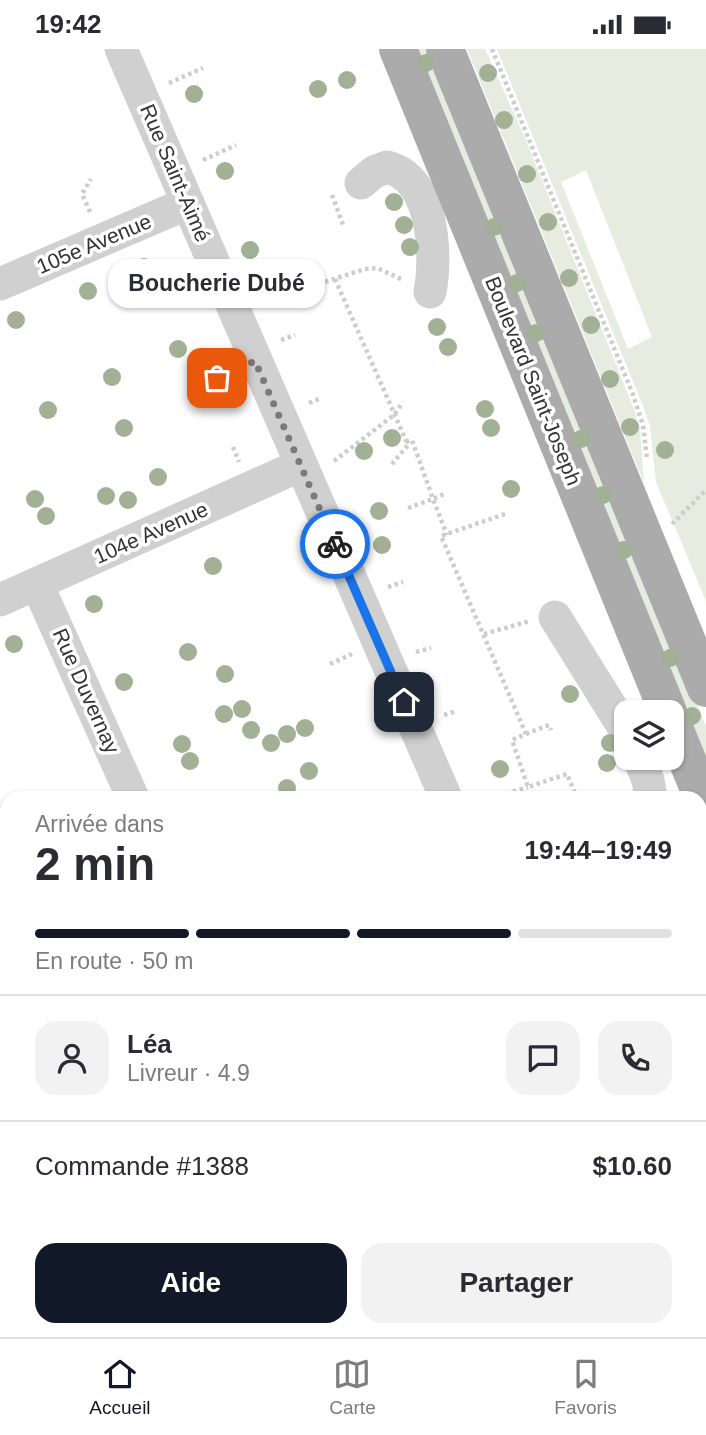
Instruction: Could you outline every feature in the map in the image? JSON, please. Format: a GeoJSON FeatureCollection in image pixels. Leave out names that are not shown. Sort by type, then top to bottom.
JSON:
{"type":"FeatureCollection","features":[{"type":"Feature","properties":{"kind":"main road","name":"Boulevard Saint-Joseph"},"geometry":{"type":"LineString","coordinates":[[398,49],[663,700]]}},
{"type":"Feature","properties":{"kind":"main road","name":"Boulevard Saint-Joseph"},"geometry":{"type":"LineString","coordinates":[[445,49],[706,688]]}},
{"type":"Feature","properties":{"kind":"main road"},"geometry":{"type":"LineString","coordinates":[[684,752],[700,791]]}},
{"type":"Feature","properties":{"kind":"street","name":"Rue Saint-Aimé"},"geometry":{"type":"LineString","coordinates":[[121,49],[443,791]]}},
{"type":"Feature","properties":{"kind":"street"},"geometry":{"type":"LineString","coordinates":[[346,189],[373,172],[387,167],[402,173],[416,190],[427,218],[435,256],[430,292]]}},
{"type":"Feature","properties":{"kind":"street","name":"105e Avenue"},"geometry":{"type":"LineString","coordinates":[[0,283],[188,203]]}},
{"type":"Feature","properties":{"kind":"street"},"geometry":{"type":"LineString","coordinates":[[217,378],[255,361]]}},
{"type":"Feature","properties":{"kind":"street","name":"104e Avenue"},"geometry":{"type":"LineString","coordinates":[[0,600],[301,465]]}},
{"type":"Feature","properties":{"kind":"street","name":"Rue Duvernay"},"geometry":{"type":"LineString","coordinates":[[37,584],[130,791]]}},
{"type":"Feature","properties":{"kind":"street"},"geometry":{"type":"LineString","coordinates":[[555,617],[614,712]]}},
{"type":"Feature","properties":{"kind":"street"},"geometry":{"type":"LineString","coordinates":[[644,770],[650,791]]}},
{"type":"Feature","properties":{"kind":"path"},"geometry":{"type":"LineString","coordinates":[[492,49],[632,392],[643,425],[648,464]]}},
{"type":"Feature","properties":{"kind":"path"},"geometry":{"type":"LineString","coordinates":[[169,83],[203,68]]}},
{"type":"Feature","properties":{"kind":"path"},"geometry":{"type":"LineString","coordinates":[[203,160],[236,145]]}},
{"type":"Feature","properties":{"kind":"path"},"geometry":{"type":"LineString","coordinates":[[90,212],[82,194],[91,179]]}},
{"type":"Feature","properties":{"kind":"path"},"geometry":{"type":"LineString","coordinates":[[343,225],[346,189]]}},
{"type":"Feature","properties":{"kind":"path"},"geometry":{"type":"LineString","coordinates":[[265,301],[356,270],[377,268],[430,292]]}},
{"type":"Feature","properties":{"kind":"path"},"geometry":{"type":"LineString","coordinates":[[335,279],[408,445],[392,464]]}},
{"type":"Feature","properties":{"kind":"path"},"geometry":{"type":"LineString","coordinates":[[281,340],[295,335]]}},
{"type":"Feature","properties":{"kind":"path"},"geometry":{"type":"LineString","coordinates":[[309,403],[321,398]]}},
{"type":"Feature","properties":{"kind":"path"},"geometry":{"type":"LineString","coordinates":[[334,461],[394,415],[403,401]]}},
{"type":"Feature","properties":{"kind":"path"},"geometry":{"type":"LineString","coordinates":[[406,442],[412,440],[447,534]]}},
{"type":"Feature","properties":{"kind":"path"},"geometry":{"type":"LineString","coordinates":[[233,447],[240,463]]}},
{"type":"Feature","properties":{"kind":"path"},"geometry":{"type":"LineString","coordinates":[[665,516],[669,527],[706,490]]}},
{"type":"Feature","properties":{"kind":"path"},"geometry":{"type":"LineString","coordinates":[[408,508],[444,494]]}},
{"type":"Feature","properties":{"kind":"path"},"geometry":{"type":"LineString","coordinates":[[505,514],[441,537],[526,734]]}},
{"type":"Feature","properties":{"kind":"path"},"geometry":{"type":"LineString","coordinates":[[388,587],[403,582]]}},
{"type":"Feature","properties":{"kind":"path"},"geometry":{"type":"LineString","coordinates":[[484,634],[542,617],[555,617]]}},
{"type":"Feature","properties":{"kind":"path"},"geometry":{"type":"LineString","coordinates":[[416,652],[431,648]]}},
{"type":"Feature","properties":{"kind":"path"},"geometry":{"type":"LineString","coordinates":[[330,664],[352,654]]}},
{"type":"Feature","properties":{"kind":"path"},"geometry":{"type":"LineString","coordinates":[[444,715],[457,711]]}},
{"type":"Feature","properties":{"kind":"path"},"geometry":{"type":"LineString","coordinates":[[528,787],[512,740],[549,725],[551,730]]}},
{"type":"Feature","properties":{"kind":"path"},"geometry":{"type":"LineString","coordinates":[[516,791],[566,774],[574,791]]}},
{"type":"Feature","properties":{"kind":"shaded area"},"geometry":{"type":"Polygon","coordinates":[[[415,49],[430,49],[706,726],[706,764],[684,710],[684,700],[680,700],[415,49]]]}},
{"type":"Feature","properties":{"kind":"shaded area"},"geometry":{"type":"Polygon","coordinates":[[[467,49],[485,49],[525,138],[634,409],[640,429],[644,483],[467,49]]]}},
{"type":"Feature","properties":{"kind":"shaded area"},"geometry":{"type":"Polygon","coordinates":[[[497,49],[706,49],[706,601],[656,482],[650,426],[497,49]],[[586,170],[561,182],[628,349],[652,337],[586,170]]]}},
{"type":"Feature","properties":{"kind":"way so far"},"geometry":{"type":"LineString","coordinates":[[217,378],[255,361],[335,544]]}},
{"type":"Feature","properties":{"kind":"place","name":"Boucherie Dubé"},"geometry":{"type":"Point","coordinates":[217,378]}},
{"type":"Feature","properties":{"kind":"route"},"geometry":{"type":"LineString","coordinates":[[335,544],[404,702]]}}]}
